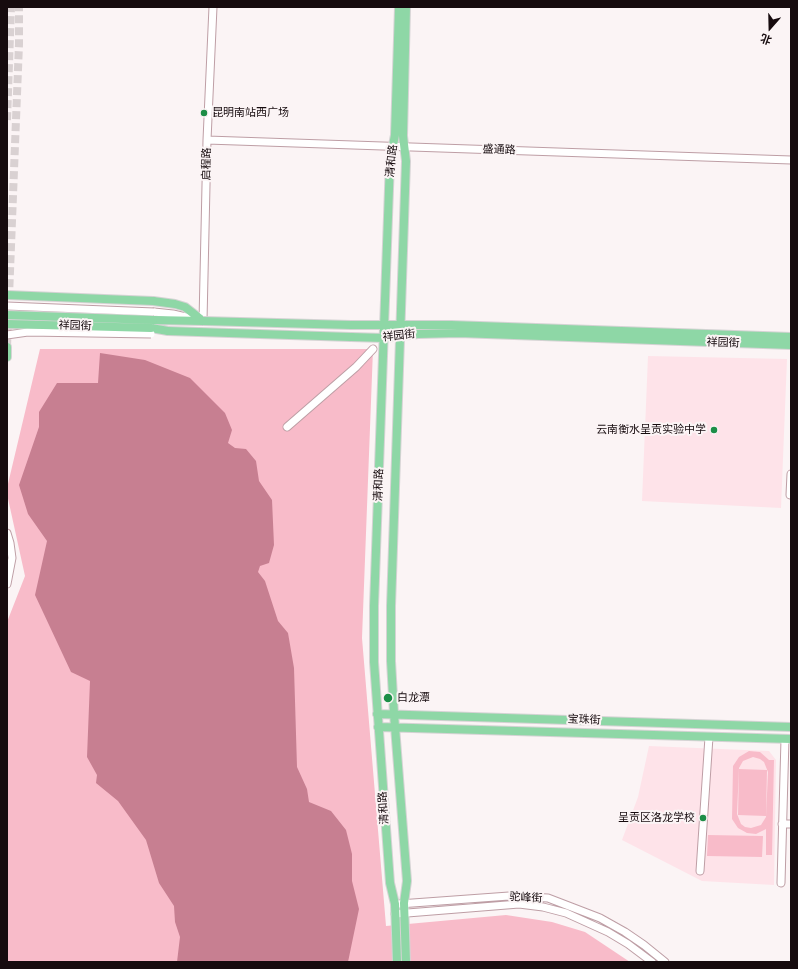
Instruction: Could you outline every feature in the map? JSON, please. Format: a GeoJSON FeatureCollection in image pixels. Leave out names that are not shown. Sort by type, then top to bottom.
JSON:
{"type":"FeatureCollection","features":[{"type":"Feature","properties":{"kind":"main road","name":"清和路"},"geometry":{"type":"LineString","coordinates":[[397,962],[395,904],[390,883],[377,714],[374,662],[374,606],[390,161],[395,135],[399,7]]}},
{"type":"Feature","properties":{"kind":"main road","name":"清和路"},"geometry":{"type":"LineString","coordinates":[[406,7],[403,136],[406,161],[391,606],[391,661],[394,714],[407,881],[404,903],[406,962]]}},
{"type":"Feature","properties":{"kind":"main road"},"geometry":{"type":"LineString","coordinates":[[7,295],[153,301],[185,307],[203,320]]}},
{"type":"Feature","properties":{"kind":"main road","name":"祥园街"},"geometry":{"type":"LineString","coordinates":[[7,315],[384,326],[451,325],[791,337]]}},
{"type":"Feature","properties":{"kind":"main road","name":"祥园街"},"geometry":{"type":"LineString","coordinates":[[7,324],[151,328],[168,331],[384,338],[418,334],[459,333],[791,345]]}},
{"type":"Feature","properties":{"kind":"main road"},"geometry":{"type":"LineString","coordinates":[[7,347],[7,357]]}},
{"type":"Feature","properties":{"kind":"main road","name":"宝珠街"},"geometry":{"type":"LineString","coordinates":[[377,714],[791,727]]}},
{"type":"Feature","properties":{"kind":"main road","name":"宝珠街"},"geometry":{"type":"LineString","coordinates":[[378,727],[788,739]]}},
{"type":"Feature","properties":{"kind":"street","name":"启程路"},"geometry":{"type":"LineString","coordinates":[[203,320],[212,7]]}},
{"type":"Feature","properties":{"kind":"street","name":"盛通路"},"geometry":{"type":"LineString","coordinates":[[207,140],[791,160]]}},
{"type":"Feature","properties":{"kind":"street"},"geometry":{"type":"LineString","coordinates":[[7,306],[154,312],[203,320]]}},
{"type":"Feature","properties":{"kind":"street"},"geometry":{"type":"LineString","coordinates":[[7,335],[28,332],[151,334],[168,331]]}},
{"type":"Feature","properties":{"kind":"street"},"geometry":{"type":"LineString","coordinates":[[287,427],[356,367],[373,350]]}},
{"type":"Feature","properties":{"kind":"street"},"geometry":{"type":"LineString","coordinates":[[790,495],[791,474]]}},
{"type":"Feature","properties":{"kind":"street"},"geometry":{"type":"LineString","coordinates":[[7,533],[12,558],[7,584]]}},
{"type":"Feature","properties":{"kind":"street"},"geometry":{"type":"LineString","coordinates":[[700,871],[708,737]]}},
{"type":"Feature","properties":{"kind":"street"},"geometry":{"type":"LineString","coordinates":[[781,883],[782,824],[788,739]]}},
{"type":"Feature","properties":{"kind":"street"},"geometry":{"type":"LineString","coordinates":[[782,824],[791,824]]}},
{"type":"Feature","properties":{"kind":"street","name":"驼峰街"},"geometry":{"type":"LineString","coordinates":[[395,904],[510,896],[548,898],[600,918],[625,932],[665,962]]}},
{"type":"Feature","properties":{"kind":"street","name":"驼峰街"},"geometry":{"type":"LineString","coordinates":[[395,914],[520,904],[543,907],[566,913],[608,932],[628,944],[652,962]]}},
{"type":"Feature","properties":{"kind":"shaded area"},"geometry":{"type":"Polygon","coordinates":[[[40,349],[373,349],[362,638],[386,926],[506,915],[552,922],[585,932],[630,962],[7,962],[7,622],[25,576],[7,494],[7,488],[40,349]]]}},
{"type":"Feature","properties":{"kind":"shaded area"},"geometry":{"type":"Polygon","coordinates":[[[100,353],[145,360],[190,378],[225,413],[232,430],[228,443],[235,448],[246,449],[256,461],[259,481],[272,500],[274,545],[269,563],[260,566],[258,572],[265,581],[278,621],[288,633],[294,668],[297,767],[307,789],[309,802],[331,811],[346,830],[352,854],[352,881],[359,909],[348,962],[177,962],[180,937],[175,922],[174,906],[159,883],[146,840],[118,801],[96,783],[97,775],[87,757],[90,681],[71,672],[35,595],[47,541],[28,514],[19,485],[39,427],[39,412],[57,383],[98,383],[100,353]]]}},
{"type":"Feature","properties":{"kind":"shaded area","name":"云南衡水呈贡实验中学"},"geometry":{"type":"Polygon","coordinates":[[[648,356],[787,359],[781,508],[642,501],[648,356]]]}},
{"type":"Feature","properties":{"kind":"shaded area","name":"呈贡区洛龙学校"},"geometry":{"type":"Polygon","coordinates":[[[649,746],[769,751],[776,760],[774,885],[702,881],[622,840],[638,797],[649,746]]]}},
{"type":"Feature","properties":{"kind":"shaded area"},"geometry":{"type":"Polygon","coordinates":[[[749,751],[760,752],[769,760],[774,760],[772,855],[766,855],[766,829],[756,834],[747,833],[738,828],[732,819],[733,766],[739,757],[749,751]],[[753,757],[743,761],[739,768],[737,814],[741,824],[745,827],[751,828],[761,825],[766,817],[768,772],[764,762],[753,757]]]}},
{"type":"Feature","properties":{"kind":"shaded area"},"geometry":{"type":"Polygon","coordinates":[[[739,769],[767,770],[766,816],[738,815],[739,769]]]}},
{"type":"Feature","properties":{"kind":"shaded area"},"geometry":{"type":"Polygon","coordinates":[[[708,835],[763,836],[762,857],[707,856],[708,835]]]}},
{"type":"Feature","properties":{"kind":"tunnel"},"geometry":{"type":"LineString","coordinates":[[7,120],[11,7]]}},
{"type":"Feature","properties":{"kind":"tunnel"},"geometry":{"type":"LineString","coordinates":[[7,347],[19,44],[19,7]]}},
{"type":"Feature","properties":{"kind":"place","name":"昆明南站西广场"},"geometry":{"type":"Point","coordinates":[204,113]}},
{"type":"Feature","properties":{"kind":"place","name":"云南衡水呈贡实验中学"},"geometry":{"type":"Point","coordinates":[714,430]}},
{"type":"Feature","properties":{"kind":"place","name":"白龙潭"},"geometry":{"type":"Point","coordinates":[388,698]}},
{"type":"Feature","properties":{"kind":"place","name":"呈贡区洛龙学校"},"geometry":{"type":"Point","coordinates":[703,818]}}]}
